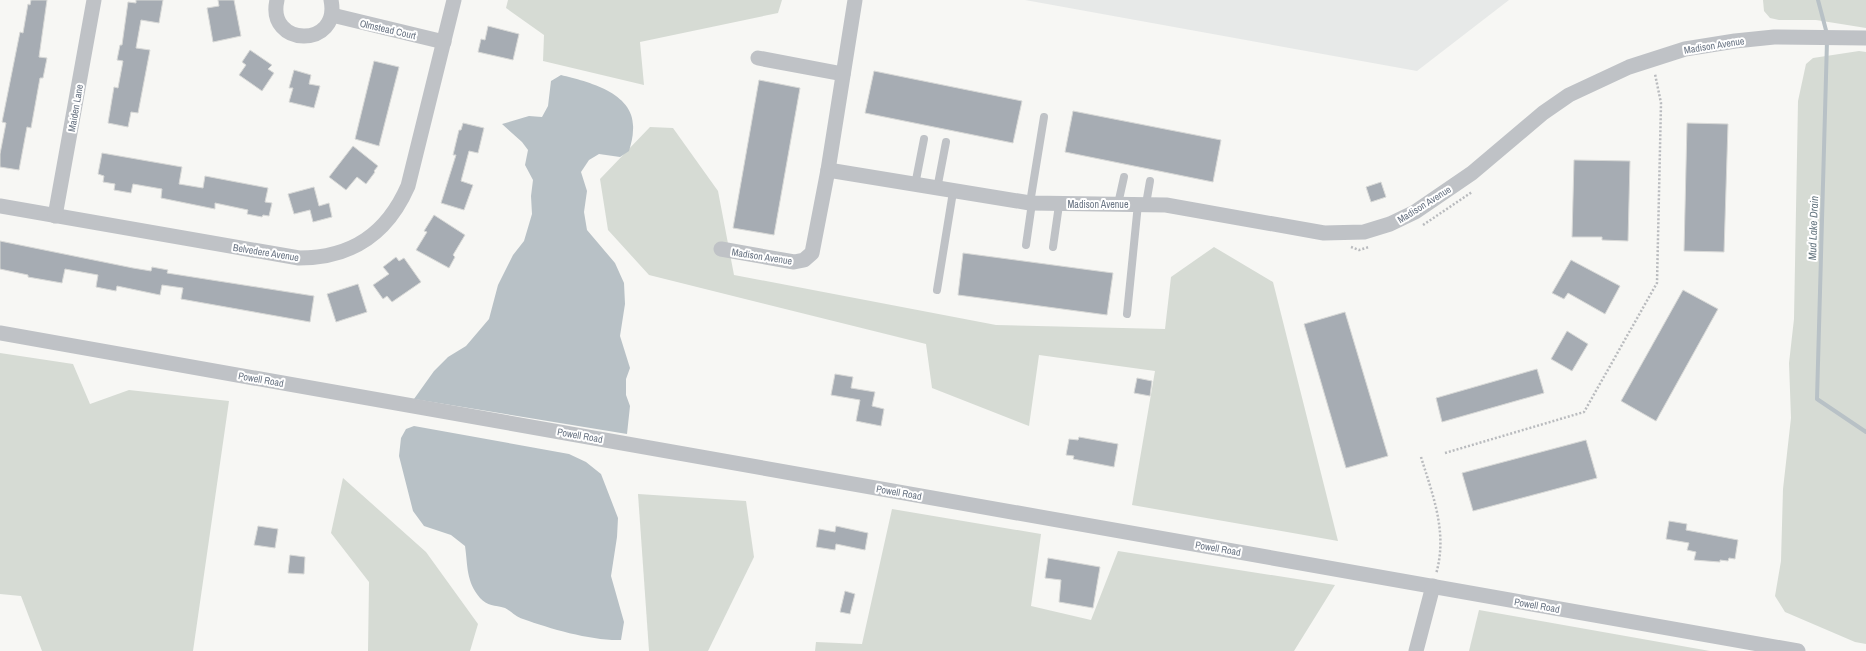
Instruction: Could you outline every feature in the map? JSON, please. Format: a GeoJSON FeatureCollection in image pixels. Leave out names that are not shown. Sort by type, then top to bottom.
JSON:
{"type":"FeatureCollection","features":[{"type":"Feature","properties":{"kind":"street","name":"Maiden Lane"},"geometry":{"type":"LineString","coordinates":[[56,216],[94,0]]}},
{"type":"Feature","properties":{"kind":"street"},"geometry":{"type":"LineString","coordinates":[[277,0],[276,9],[280,23],[290,33],[304,37],[319,33],[329,22],[332,16],[331,0]]}},
{"type":"Feature","properties":{"kind":"street","name":"Belvedere Avenue"},"geometry":{"type":"LineString","coordinates":[[0,206],[299,258],[326,256],[352,248],[376,232],[386,222],[402,199],[408,186],[454,0]]}},
{"type":"Feature","properties":{"kind":"street","name":"Madison Avenue"},"geometry":{"type":"LineString","coordinates":[[721,249],[794,262],[804,260],[814,248],[855,0]]}},
{"type":"Feature","properties":{"kind":"street","name":"Olmstead Court"},"geometry":{"type":"LineString","coordinates":[[332,16],[444,42]]}},
{"type":"Feature","properties":{"kind":"street","name":"Madison Avenue"},"geometry":{"type":"LineString","coordinates":[[828,170],[953,192],[1031,203],[1142,204],[1191,209],[1324,233],[1350,233],[1377,229],[1403,219],[1472,172],[1542,113],[1569,95],[1598,80],[1629,67],[1685,49],[1735,41],[1774,37],[1866,38]]}},
{"type":"Feature","properties":{"kind":"street"},"geometry":{"type":"LineString","coordinates":[[758,58],[843,74]]}},
{"type":"Feature","properties":{"kind":"street","name":"Powell Road"},"geometry":{"type":"LineString","coordinates":[[0,332],[1798,651]]}},
{"type":"Feature","properties":{"kind":"street"},"geometry":{"type":"LineString","coordinates":[[1416,651],[1433,586]]}},
{"type":"Feature","properties":{"kind":"lane"},"geometry":{"type":"LineString","coordinates":[[1026,245],[1044,117]]}},
{"type":"Feature","properties":{"kind":"lane"},"geometry":{"type":"LineString","coordinates":[[915,185],[924,139]]}},
{"type":"Feature","properties":{"kind":"lane"},"geometry":{"type":"LineString","coordinates":[[937,189],[946,142]]}},
{"type":"Feature","properties":{"kind":"lane"},"geometry":{"type":"LineString","coordinates":[[1118,204],[1124,177]]}},
{"type":"Feature","properties":{"kind":"lane"},"geometry":{"type":"LineString","coordinates":[[1127,314],[1142,204],[1150,181]]}},
{"type":"Feature","properties":{"kind":"lane"},"geometry":{"type":"LineString","coordinates":[[937,290],[953,192]]}},
{"type":"Feature","properties":{"kind":"lane"},"geometry":{"type":"LineString","coordinates":[[1053,247],[1060,204]]}},
{"type":"Feature","properties":{"kind":"path"},"geometry":{"type":"LineString","coordinates":[[1445,453],[1584,412],[1657,283],[1661,103],[1655,73]]}},
{"type":"Feature","properties":{"kind":"path"},"geometry":{"type":"LineString","coordinates":[[1421,457],[1440,517],[1440,562],[1433,586]]}},
{"type":"Feature","properties":{"kind":"shaded area"},"geometry":{"type":"Polygon","coordinates":[[[508,0],[782,0],[778,13],[640,42],[644,85],[543,61],[544,35],[506,8],[508,0]]]}},
{"type":"Feature","properties":{"kind":"shaded area"},"geometry":{"type":"Polygon","coordinates":[[[1025,0],[1509,0],[1417,71],[1025,0]]]}},
{"type":"Feature","properties":{"kind":"shaded area"},"geometry":{"type":"Polygon","coordinates":[[[1763,0],[1866,0],[1866,28],[1816,20],[1779,20],[1770,18],[1764,11],[1763,0]]]}},
{"type":"Feature","properties":{"kind":"shaded area"},"geometry":{"type":"Polygon","coordinates":[[[1859,51],[1866,52],[1866,644],[1855,642],[1785,612],[1775,596],[1781,561],[1783,489],[1791,418],[1789,363],[1794,319],[1798,101],[1806,64],[1813,58],[1859,51]]]}},
{"type":"Feature","properties":{"kind":"shaded area"},"geometry":{"type":"Polygon","coordinates":[[[561,75],[584,81],[609,91],[619,98],[627,107],[632,117],[633,133],[629,151],[620,157],[599,154],[589,160],[581,172],[587,191],[584,212],[587,230],[615,263],[624,283],[625,304],[620,336],[630,368],[626,379],[626,395],[630,406],[627,434],[414,399],[434,371],[448,357],[466,346],[489,319],[498,285],[513,255],[524,241],[532,214],[531,196],[533,180],[525,165],[528,150],[522,142],[502,124],[529,116],[542,117],[548,106],[551,81],[561,75]]]}},
{"type":"Feature","properties":{"kind":"shaded area"},"geometry":{"type":"Polygon","coordinates":[[[650,127],[673,128],[718,191],[734,275],[996,325],[1165,329],[1171,277],[1214,247],[1273,282],[1338,541],[1132,505],[1155,371],[1039,355],[1029,426],[932,388],[926,344],[649,275],[608,230],[600,179],[650,127]]]}},
{"type":"Feature","properties":{"kind":"shaded area"},"geometry":{"type":"Polygon","coordinates":[[[0,353],[73,364],[90,404],[129,390],[229,401],[193,651],[42,651],[21,596],[0,594],[0,353]]]}},
{"type":"Feature","properties":{"kind":"shaded area"},"geometry":{"type":"Polygon","coordinates":[[[414,426],[569,454],[586,462],[601,474],[618,518],[617,537],[611,576],[624,622],[621,640],[597,639],[546,627],[520,618],[505,608],[488,604],[480,598],[475,592],[470,580],[465,546],[451,535],[424,526],[413,511],[399,456],[401,438],[406,429],[414,426]]]}},
{"type":"Feature","properties":{"kind":"shaded area"},"geometry":{"type":"Polygon","coordinates":[[[343,478],[426,552],[478,624],[470,651],[368,651],[369,582],[331,533],[343,478]]]}},
{"type":"Feature","properties":{"kind":"shaded area"},"geometry":{"type":"Polygon","coordinates":[[[638,494],[746,501],[754,557],[708,651],[649,651],[638,494]]]}},
{"type":"Feature","properties":{"kind":"shaded area"},"geometry":{"type":"Polygon","coordinates":[[[892,509],[1041,534],[1031,606],[1091,620],[1118,551],[1335,585],[1294,651],[815,651],[816,642],[862,644],[892,509]]]}},
{"type":"Feature","properties":{"kind":"shaded area"},"geometry":{"type":"Polygon","coordinates":[[[1479,610],[1710,651],[1469,651],[1479,610]]]}},
{"type":"Feature","properties":{"kind":"building"},"geometry":{"type":"Polygon","coordinates":[[[31,0],[47,0],[39,57],[47,58],[43,78],[40,78],[31,128],[27,127],[19,170],[0,167],[0,154],[6,123],[2,122],[20,32],[23,33],[28,4],[30,5],[31,0]]]}},
{"type":"Feature","properties":{"kind":"building"},"geometry":{"type":"Polygon","coordinates":[[[136,0],[163,0],[159,23],[141,20],[136,48],[150,50],[138,113],[131,112],[128,127],[108,123],[114,87],[118,88],[123,61],[117,60],[120,45],[122,45],[128,2],[136,3],[136,0]]]}},
{"type":"Feature","properties":{"kind":"building"},"geometry":{"type":"Polygon","coordinates":[[[218,0],[234,0],[241,36],[213,42],[207,8],[219,6],[218,0]]]}},
{"type":"Feature","properties":{"kind":"building"},"geometry":{"type":"Polygon","coordinates":[[[488,26],[519,34],[513,60],[478,52],[481,39],[485,40],[488,26]]]}},
{"type":"Feature","properties":{"kind":"building"},"geometry":{"type":"Polygon","coordinates":[[[250,50],[272,65],[268,69],[274,73],[262,91],[239,75],[246,65],[242,62],[250,50]]]}},
{"type":"Feature","properties":{"kind":"building"},"geometry":{"type":"Polygon","coordinates":[[[374,61],[399,67],[379,146],[355,139],[374,61]]]}},
{"type":"Feature","properties":{"kind":"building"},"geometry":{"type":"Polygon","coordinates":[[[294,70],[311,75],[309,84],[320,86],[314,108],[289,102],[293,88],[289,88],[294,70]]]}},
{"type":"Feature","properties":{"kind":"building"},"geometry":{"type":"Polygon","coordinates":[[[874,71],[1022,101],[1013,143],[865,113],[874,71]]]}},
{"type":"Feature","properties":{"kind":"building"},"geometry":{"type":"Polygon","coordinates":[[[759,80],[800,88],[774,235],[733,228],[759,80]]]}},
{"type":"Feature","properties":{"kind":"building"},"geometry":{"type":"Polygon","coordinates":[[[1073,111],[1221,140],[1213,182],[1065,152],[1073,111]]]}},
{"type":"Feature","properties":{"kind":"building"},"geometry":{"type":"Polygon","coordinates":[[[463,123],[484,128],[478,153],[469,151],[461,181],[473,185],[464,210],[441,203],[456,155],[453,155],[459,130],[461,130],[463,123]]]}},
{"type":"Feature","properties":{"kind":"building"},"geometry":{"type":"Polygon","coordinates":[[[1687,123],[1728,124],[1724,252],[1684,251],[1687,123]]]}},
{"type":"Feature","properties":{"kind":"building"},"geometry":{"type":"Polygon","coordinates":[[[353,146],[378,166],[366,184],[357,177],[346,190],[329,177],[353,146]]]}},
{"type":"Feature","properties":{"kind":"building"},"geometry":{"type":"Polygon","coordinates":[[[102,153],[182,167],[179,184],[203,188],[205,176],[268,188],[265,202],[272,203],[269,216],[263,215],[262,217],[247,214],[248,210],[215,203],[215,209],[161,198],[162,189],[133,184],[131,193],[114,190],[115,184],[103,182],[104,176],[98,174],[102,153]]]}},
{"type":"Feature","properties":{"kind":"building"},"geometry":{"type":"Polygon","coordinates":[[[1574,160],[1630,161],[1628,241],[1602,240],[1602,237],[1572,237],[1574,160]]]}},
{"type":"Feature","properties":{"kind":"building"},"geometry":{"type":"Polygon","coordinates":[[[1381,182],[1386,197],[1371,202],[1366,187],[1381,182]]]}},
{"type":"Feature","properties":{"kind":"building"},"geometry":{"type":"Polygon","coordinates":[[[314,187],[319,206],[329,203],[332,217],[313,222],[310,210],[294,214],[288,194],[314,187]]]}},
{"type":"Feature","properties":{"kind":"building"},"geometry":{"type":"Polygon","coordinates":[[[434,215],[465,235],[453,255],[455,257],[449,268],[416,250],[427,232],[424,231],[434,215]]]}},
{"type":"Feature","properties":{"kind":"building"},"geometry":{"type":"Polygon","coordinates":[[[0,241],[133,268],[151,271],[152,267],[168,270],[167,273],[314,296],[310,322],[181,299],[183,288],[162,285],[160,295],[117,286],[116,291],[96,287],[98,275],[65,269],[62,283],[28,277],[28,275],[0,269],[0,241]]]}},
{"type":"Feature","properties":{"kind":"building"},"geometry":{"type":"Polygon","coordinates":[[[963,253],[1113,273],[1107,315],[958,295],[963,253]]]}},
{"type":"Feature","properties":{"kind":"building"},"geometry":{"type":"Polygon","coordinates":[[[396,257],[399,261],[404,258],[421,282],[392,302],[387,296],[383,299],[373,285],[389,274],[383,267],[396,257]]]}},
{"type":"Feature","properties":{"kind":"building"},"geometry":{"type":"Polygon","coordinates":[[[1571,260],[1620,286],[1605,314],[1568,293],[1564,299],[1552,293],[1571,260]]]}},
{"type":"Feature","properties":{"kind":"building"},"geometry":{"type":"Polygon","coordinates":[[[358,284],[367,312],[336,322],[327,294],[358,284]]]}},
{"type":"Feature","properties":{"kind":"building"},"geometry":{"type":"Polygon","coordinates":[[[1683,290],[1718,309],[1656,421],[1621,401],[1683,290]]]}},
{"type":"Feature","properties":{"kind":"building"},"geometry":{"type":"Polygon","coordinates":[[[1345,312],[1388,456],[1346,468],[1304,324],[1345,312]]]}},
{"type":"Feature","properties":{"kind":"building"},"geometry":{"type":"Polygon","coordinates":[[[1567,331],[1588,344],[1572,371],[1551,359],[1567,331]]]}},
{"type":"Feature","properties":{"kind":"building"},"geometry":{"type":"Polygon","coordinates":[[[1537,369],[1544,393],[1442,422],[1436,398],[1537,369]]]}},
{"type":"Feature","properties":{"kind":"building"},"geometry":{"type":"Polygon","coordinates":[[[835,374],[853,377],[851,388],[875,392],[872,406],[884,409],[881,426],[856,421],[860,400],[831,395],[835,374]]]}},
{"type":"Feature","properties":{"kind":"building"},"geometry":{"type":"Polygon","coordinates":[[[1137,378],[1152,381],[1150,396],[1134,393],[1137,378]]]}},
{"type":"Feature","properties":{"kind":"building"},"geometry":{"type":"Polygon","coordinates":[[[1079,437],[1118,444],[1114,467],[1073,459],[1074,456],[1066,455],[1069,439],[1078,440],[1079,437]]]}},
{"type":"Feature","properties":{"kind":"building"},"geometry":{"type":"Polygon","coordinates":[[[1586,440],[1597,478],[1473,511],[1462,473],[1586,440]]]}},
{"type":"Feature","properties":{"kind":"building"},"geometry":{"type":"Polygon","coordinates":[[[1669,521],[1687,524],[1686,530],[1738,540],[1735,559],[1729,558],[1728,561],[1720,560],[1720,562],[1694,560],[1696,552],[1687,550],[1689,543],[1666,539],[1669,521]]]}},
{"type":"Feature","properties":{"kind":"building"},"geometry":{"type":"Polygon","coordinates":[[[258,526],[278,529],[275,548],[254,545],[258,526]]]}},
{"type":"Feature","properties":{"kind":"building"},"geometry":{"type":"Polygon","coordinates":[[[836,526],[868,533],[865,550],[836,544],[835,550],[816,547],[819,529],[835,532],[836,526]]]}},
{"type":"Feature","properties":{"kind":"building"},"geometry":{"type":"Polygon","coordinates":[[[290,555],[305,557],[304,574],[288,573],[290,555]]]}},
{"type":"Feature","properties":{"kind":"building"},"geometry":{"type":"Polygon","coordinates":[[[1048,558],[1100,567],[1093,608],[1059,602],[1061,580],[1045,578],[1048,558]]]}},
{"type":"Feature","properties":{"kind":"building"},"geometry":{"type":"Polygon","coordinates":[[[845,591],[855,594],[850,614],[840,612],[845,591]]]}},
{"type":"Feature","properties":{"kind":"waterway","name":"Mud Lake Drain"},"geometry":{"type":"LineString","coordinates":[[1818,0],[1827,34]]}},
{"type":"Feature","properties":{"kind":"waterway","name":"Mud Lake Drain"},"geometry":{"type":"LineString","coordinates":[[1827,41],[1817,399],[1866,432]]}}]}
